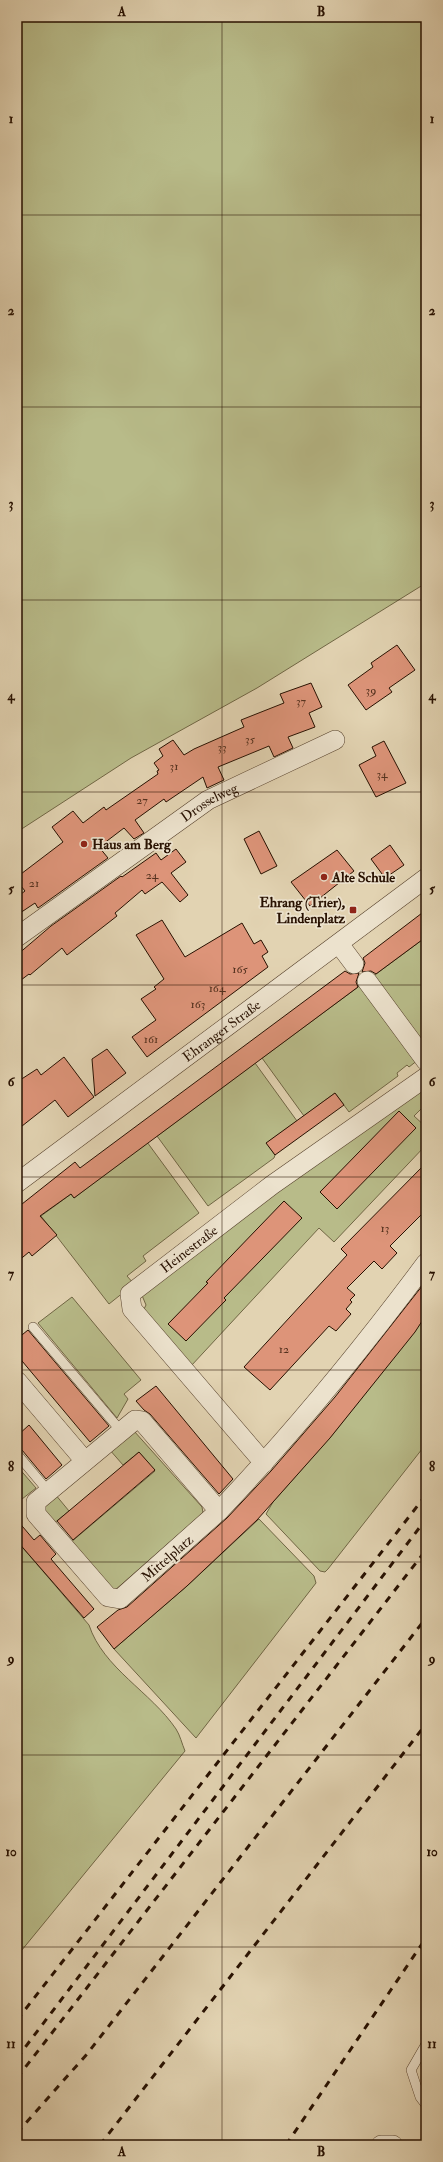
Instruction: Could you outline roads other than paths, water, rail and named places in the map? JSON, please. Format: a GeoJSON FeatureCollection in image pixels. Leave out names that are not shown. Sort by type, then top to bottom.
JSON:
{"type":"FeatureCollection","features":[{"type":"Feature","properties":{"kind":"street","name":"Drosselweg"},"geometry":{"type":"LineString","coordinates":[[17,937],[208,800],[334,740]]}},
{"type":"Feature","properties":{"kind":"street","name":"Ehranger Straße"},"geometry":{"type":"LineString","coordinates":[[17,1184],[426,878]]}},
{"type":"Feature","properties":{"kind":"street"},"geometry":{"type":"LineString","coordinates":[[339,944],[354,964]]}},
{"type":"Feature","properties":{"kind":"street"},"geometry":{"type":"LineString","coordinates":[[367,981],[426,1061]]}},
{"type":"Feature","properties":{"kind":"street","name":"Heinestraße"},"geometry":{"type":"LineString","coordinates":[[264,1463],[132,1309],[130,1294],[272,1185],[426,1077]]}},
{"type":"Feature","properties":{"kind":"street"},"geometry":{"type":"LineString","coordinates":[[219,1511],[264,1463],[390,1311],[426,1263]]}},
{"type":"Feature","properties":{"kind":"street"},"geometry":{"type":"LineString","coordinates":[[17,1381],[85,1461]]}},
{"type":"Feature","properties":{"kind":"street","name":"Mittelplatz"},"geometry":{"type":"LineString","coordinates":[[135,1420],[142,1421],[219,1511],[120,1599],[108,1597],[36,1514],[36,1502],[85,1461],[135,1420]]}},
{"type":"Feature","properties":{"kind":"street"},"geometry":{"type":"LineString","coordinates":[[381,2145],[392,2145]]}},
{"type":"Feature","properties":{"kind":"lane"},"geometry":{"type":"LineString","coordinates":[[34,1327],[121,1432]]}},
{"type":"Feature","properties":{"kind":"lane"},"geometry":{"type":"LineString","coordinates":[[17,1454],[48,1491]]}},
{"type":"Feature","properties":{"kind":"lane"},"geometry":{"type":"LineString","coordinates":[[426,2044],[411,2070],[420,2097],[426,2105]]}},
{"type":"Feature","properties":{"kind":"railway"},"geometry":{"type":"LineString","coordinates":[[17,2020],[426,1495]]}},
{"type":"Feature","properties":{"kind":"railway"},"geometry":{"type":"LineString","coordinates":[[17,2058],[426,1519]]}},
{"type":"Feature","properties":{"kind":"railway"},"geometry":{"type":"LineString","coordinates":[[17,2078],[426,1550]]}},
{"type":"Feature","properties":{"kind":"railway"},"geometry":{"type":"LineString","coordinates":[[17,2133],[87,2054],[426,1618]]}},
{"type":"Feature","properties":{"kind":"railway"},"geometry":{"type":"LineString","coordinates":[[100,2145],[426,1724]]}},
{"type":"Feature","properties":{"kind":"railway"},"geometry":{"type":"LineString","coordinates":[[286,2145],[426,1938]]}},
{"type":"Feature","properties":{"kind":"place","name":"Haus am Berg"},"geometry":{"type":"Point","coordinates":[84,844]}},
{"type":"Feature","properties":{"kind":"place","name":"Alte Schule"},"geometry":{"type":"Point","coordinates":[324,877]}},
{"type":"Feature","properties":{"kind":"place","name":"Ehrang (Trier), Lindenplatz"},"geometry":{"type":"Point","coordinates":[353,910]}}]}
